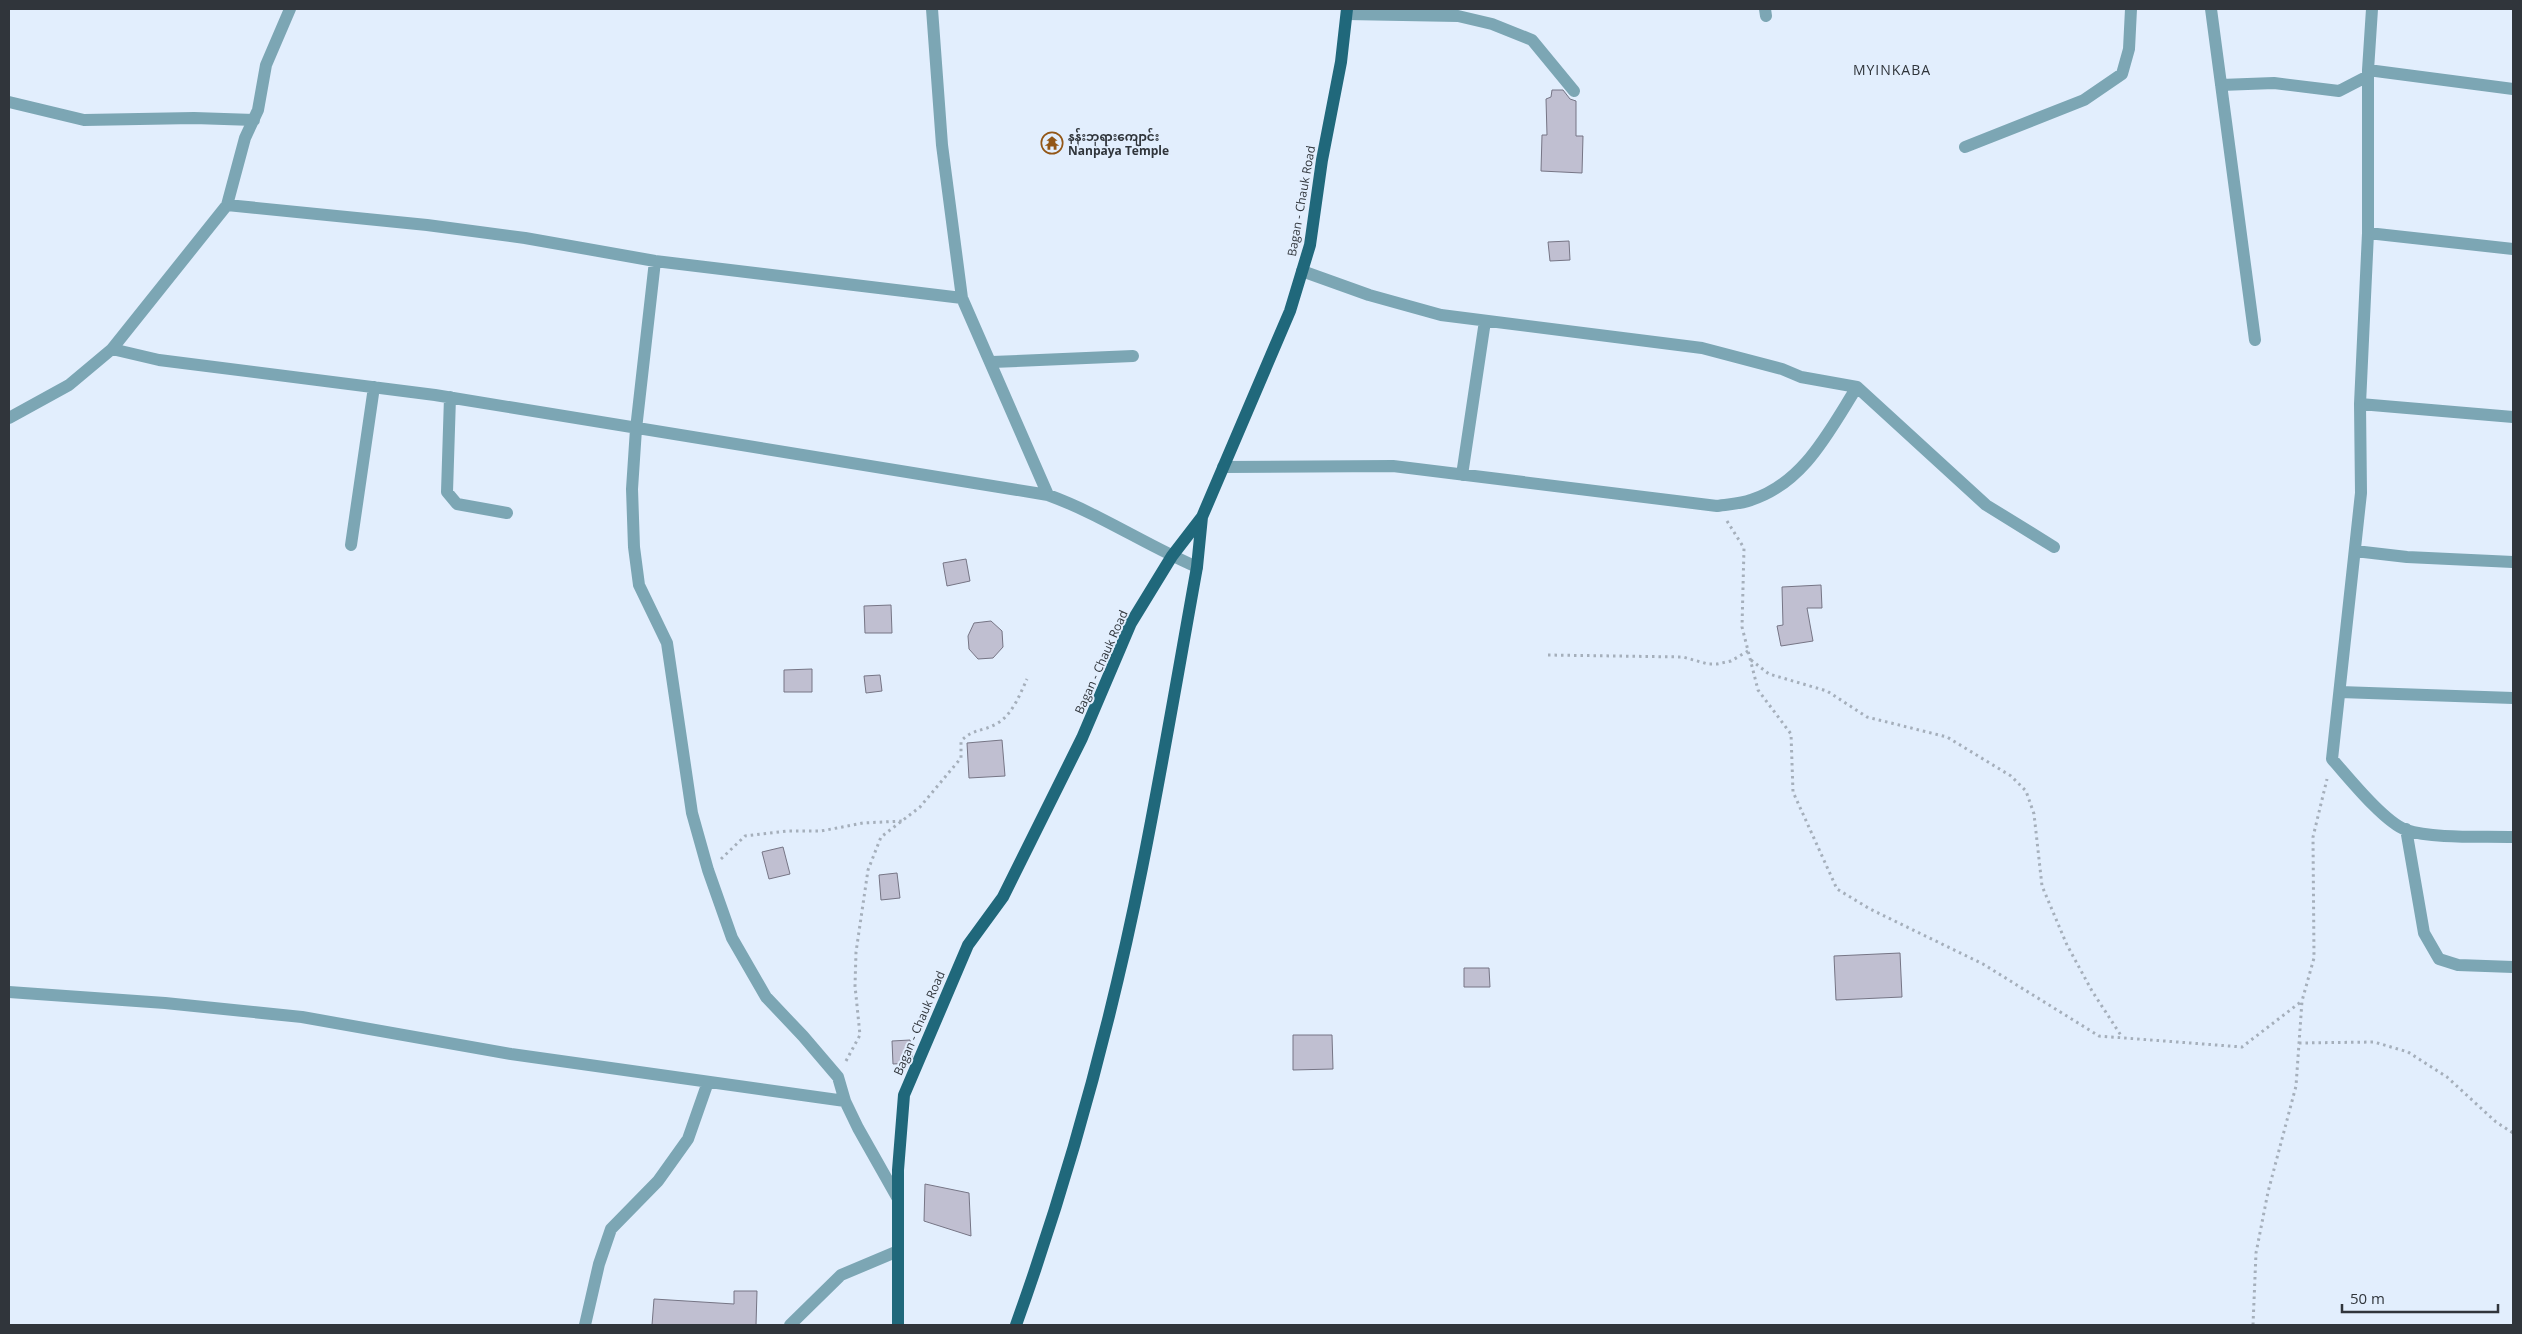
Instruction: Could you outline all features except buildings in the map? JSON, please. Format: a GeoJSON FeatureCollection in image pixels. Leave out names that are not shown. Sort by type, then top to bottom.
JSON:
{"type":"FeatureCollection","features":[{"type":"Feature","properties":{"kind":"main road","name":"Bagan - Chauk Road"},"geometry":{"type":"LineString","coordinates":[[898,1325],[897,1198],[904,1095],[942,1001],[968,945],[1003,897],[1025,848],[1082,738],[1132,623],[1172,556],[1202,517],[1290,311],[1310,246],[1322,160],[1341,62],[1347,11]]}},
{"type":"Feature","properties":{"kind":"main road"},"geometry":{"type":"LineString","coordinates":[[1016,1325],[1045,1244],[1085,1106],[1118,975],[1142,868],[1197,567],[1202,517]]}},
{"type":"Feature","properties":{"kind":"street"},"geometry":{"type":"LineString","coordinates":[[9,418],[69,385],[112,349],[228,205],[245,138],[258,110],[266,65],[290,9]]}},
{"type":"Feature","properties":{"kind":"street"},"geometry":{"type":"LineString","coordinates":[[932,9],[942,145],[962,298],[992,362],[1048,495]]}},
{"type":"Feature","properties":{"kind":"street"},"geometry":{"type":"LineString","coordinates":[[1965,147],[2084,100],[2122,74],[2128,49],[2131,9]]}},
{"type":"Feature","properties":{"kind":"street"},"geometry":{"type":"LineString","coordinates":[[2211,9],[2255,340]]}},
{"type":"Feature","properties":{"kind":"street"},"geometry":{"type":"LineString","coordinates":[[2372,9],[2368,73],[2368,232],[2360,404],[2361,493],[2332,759],[2373,805],[2406,829],[2447,836],[2513,837]]}},
{"type":"Feature","properties":{"kind":"street"},"geometry":{"type":"LineString","coordinates":[[1347,11],[1458,16],[1492,24],[1532,40],[1574,91]]}},
{"type":"Feature","properties":{"kind":"street"},"geometry":{"type":"LineString","coordinates":[[2221,84],[2274,82],[2309,89],[2339,91],[2368,73],[2513,89]]}},
{"type":"Feature","properties":{"kind":"street"},"geometry":{"type":"LineString","coordinates":[[9,102],[84,120],[254,120]]}},
{"type":"Feature","properties":{"kind":"street"},"geometry":{"type":"LineString","coordinates":[[228,205],[427,225],[525,238],[654,261],[962,298]]}},
{"type":"Feature","properties":{"kind":"street"},"geometry":{"type":"LineString","coordinates":[[2368,232],[2513,249]]}},
{"type":"Feature","properties":{"kind":"street"},"geometry":{"type":"LineString","coordinates":[[654,261],[636,429],[632,489],[634,547],[639,585],[667,643],[692,814],[708,870],[732,938],[766,997],[838,1077],[845,1101],[858,1128],[897,1198]]}},
{"type":"Feature","properties":{"kind":"street"},"geometry":{"type":"LineString","coordinates":[[1302,271],[1369,295],[1432,312],[1485,321],[1702,348],[1782,369],[1801,377],[1858,387],[1986,505],[2054,547]]}},
{"type":"Feature","properties":{"kind":"street"},"geometry":{"type":"LineString","coordinates":[[1462,475],[1485,321]]}},
{"type":"Feature","properties":{"kind":"street"},"geometry":{"type":"LineString","coordinates":[[112,349],[159,360],[450,397],[1048,495],[1077,506],[1172,556],[1197,567]]}},
{"type":"Feature","properties":{"kind":"street"},"geometry":{"type":"LineString","coordinates":[[992,362],[1133,356]]}},
{"type":"Feature","properties":{"kind":"street"},"geometry":{"type":"LineString","coordinates":[[351,545],[374,387]]}},
{"type":"Feature","properties":{"kind":"street"},"geometry":{"type":"LineString","coordinates":[[1223,467],[1393,466],[1717,506],[1750,501],[1774,491],[1807,464],[1858,387]]}},
{"type":"Feature","properties":{"kind":"street"},"geometry":{"type":"LineString","coordinates":[[450,397],[447,492],[457,504],[507,513]]}},
{"type":"Feature","properties":{"kind":"street"},"geometry":{"type":"LineString","coordinates":[[2360,404],[2513,417]]}},
{"type":"Feature","properties":{"kind":"street"},"geometry":{"type":"LineString","coordinates":[[2355,551],[2407,557],[2513,562]]}},
{"type":"Feature","properties":{"kind":"street"},"geometry":{"type":"LineString","coordinates":[[2340,692],[2513,698]]}},
{"type":"Feature","properties":{"kind":"street"},"geometry":{"type":"LineString","coordinates":[[2406,829],[2424,933],[2439,958],[2458,965],[2513,967]]}},
{"type":"Feature","properties":{"kind":"street"},"geometry":{"type":"LineString","coordinates":[[9,992],[165,1003],[302,1017],[511,1054],[845,1101]]}},
{"type":"Feature","properties":{"kind":"street"},"geometry":{"type":"LineString","coordinates":[[585,1325],[599,1264],[610,1229],[658,1181],[688,1139],[708,1082]]}},
{"type":"Feature","properties":{"kind":"street"},"geometry":{"type":"LineString","coordinates":[[790,1325],[842,1275],[898,1250]]}},
{"type":"Feature","properties":{"kind":"path"},"geometry":{"type":"LineString","coordinates":[[1717,506],[1744,548],[1742,627],[1758,690],[1791,734],[1793,792],[1837,889],[1870,910],[1983,964],[2099,1036],[2242,1047],[2302,1000]]}},
{"type":"Feature","properties":{"kind":"path"},"geometry":{"type":"LineString","coordinates":[[1548,655],[1683,657],[1718,664],[1731,661],[1748,651]]}},
{"type":"Feature","properties":{"kind":"path"},"geometry":{"type":"LineString","coordinates":[[1751,660],[1769,674],[1827,691],[1867,717],[1947,738],[2011,776],[2026,791],[2034,814],[2042,886],[2067,945],[2092,991],[2122,1038]]}},
{"type":"Feature","properties":{"kind":"path"},"geometry":{"type":"LineString","coordinates":[[838,1077],[860,1035],[855,986],[856,952],[868,870],[881,837],[920,807],[961,758],[961,741],[971,731],[997,724],[1014,706],[1027,679]]}},
{"type":"Feature","properties":{"kind":"path"},"geometry":{"type":"LineString","coordinates":[[2253,1325],[2256,1253],[2268,1192],[2296,1086],[2302,1000],[2314,958],[2312,836],[2332,759]]}},
{"type":"Feature","properties":{"kind":"path"},"geometry":{"type":"LineString","coordinates":[[708,870],[745,836],[786,831],[821,831],[862,823],[903,821]]}},
{"type":"Feature","properties":{"kind":"path"},"geometry":{"type":"LineString","coordinates":[[2299,1043],[2374,1042],[2408,1052],[2447,1077],[2496,1122],[2513,1133]]}},
{"type":"Feature","properties":{"kind":"place","name":"နန်းဘုရားကျောင်း Nanpaya Temple"},"geometry":{"type":"Point","coordinates":[1052,143]}},
{"type":"Feature","properties":{"kind":"district","name":"MYINKABA"},"geometry":{"type":"Point","coordinates":[1892,69]}}]}
